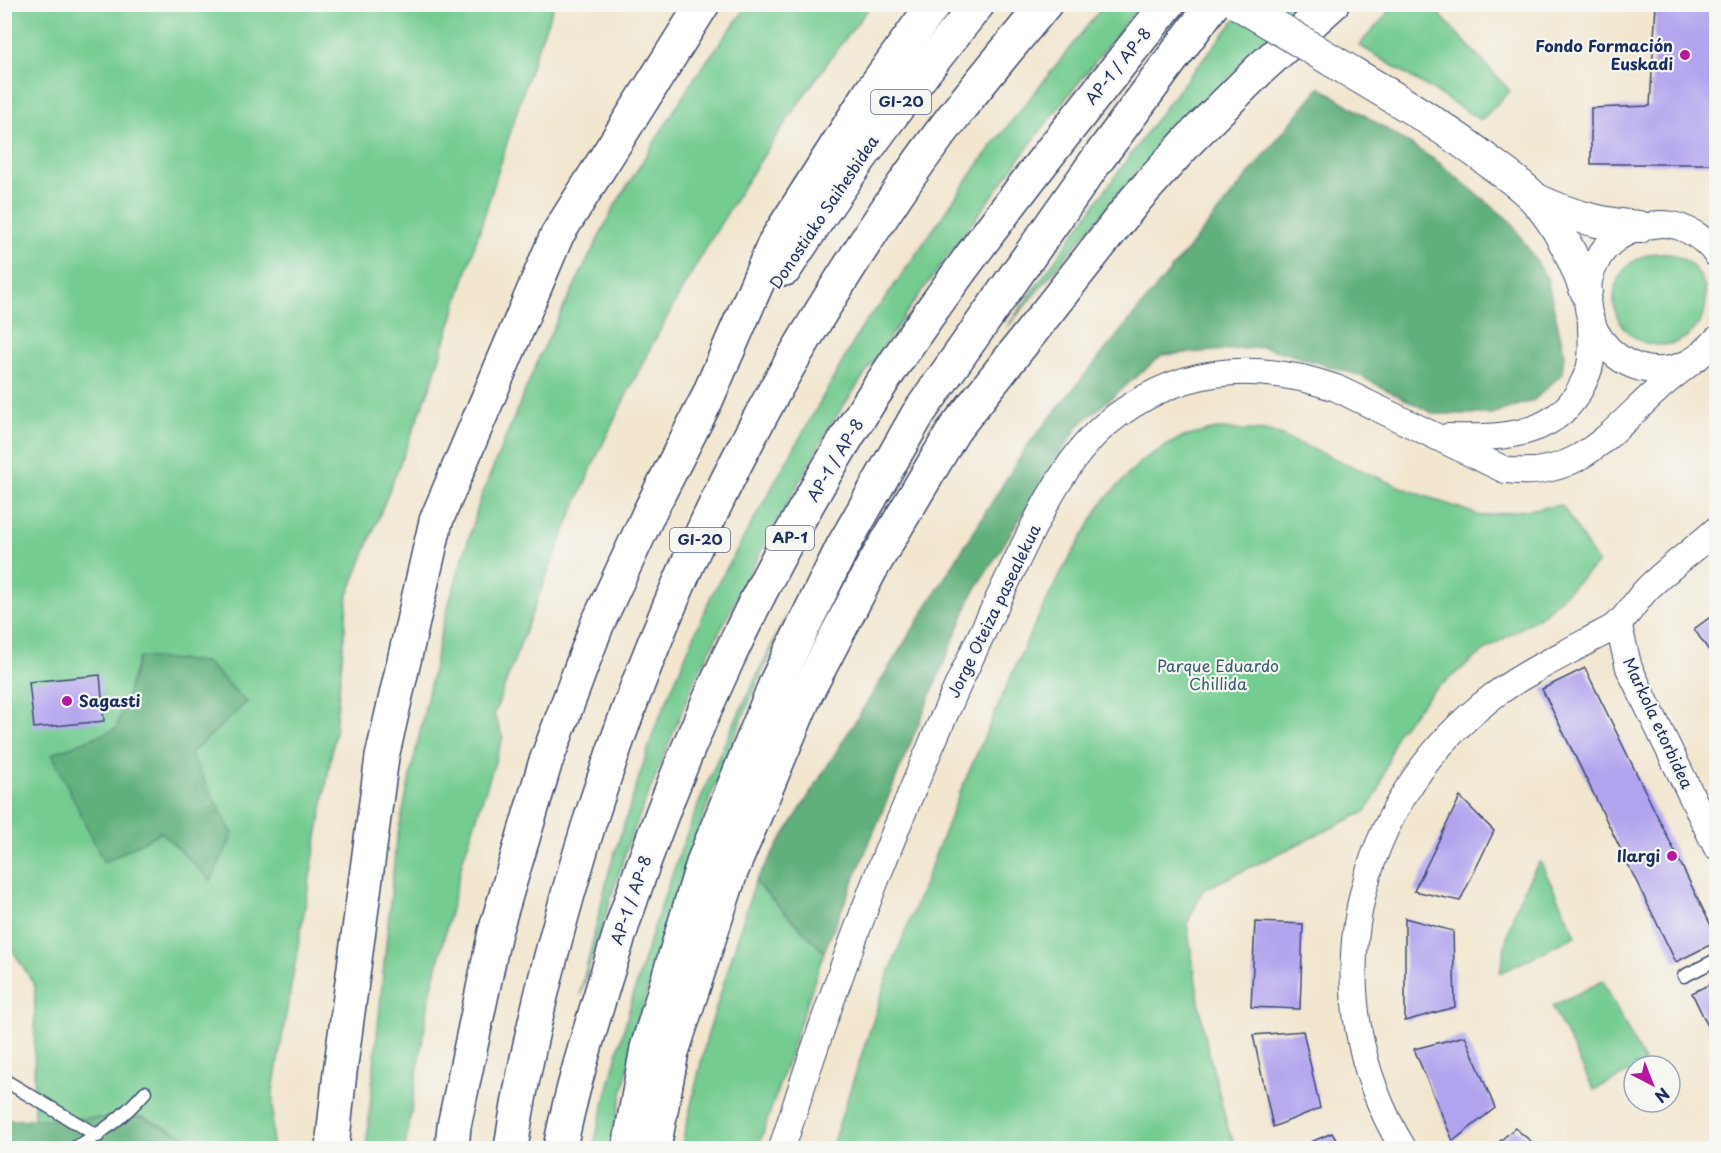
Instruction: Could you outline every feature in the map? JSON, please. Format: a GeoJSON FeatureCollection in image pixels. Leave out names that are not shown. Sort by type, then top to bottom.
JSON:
{"type":"FeatureCollection","features":[{"type":"Feature","properties":{"kind":"highway"},"geometry":{"type":"LineString","coordinates":[[452,1149],[454,1126],[495,932],[545,764],[597,625],[650,511],[706,401],[775,242],[870,93],[934,4]]}},
{"type":"Feature","properties":{"kind":"highway","name":"Donostiako Saihesbidea"},"geometry":{"type":"LineString","coordinates":[[706,401],[766,299],[828,202],[927,66],[978,4]]}},
{"type":"Feature","properties":{"kind":"highway","name":"GI-20"},"geometry":{"type":"LineString","coordinates":[[511,1149],[537,1012],[569,887],[611,757],[659,627],[715,506],[770,399],[821,312],[896,195],[968,97],[1045,4]]}},
{"type":"Feature","properties":{"kind":"highway","name":"AP-1 / AP-8"},"geometry":{"type":"LineString","coordinates":[[560,1149],[591,1026],[627,908],[674,783],[726,662],[789,539],[847,438],[950,285],[1046,156],[1168,4]]}},
{"type":"Feature","properties":{"kind":"highway"},"geometry":{"type":"LineString","coordinates":[[629,1149],[647,1048],[704,860],[777,680],[842,548],[918,414],[1094,164],[1213,4]]}},
{"type":"Feature","properties":{"kind":"highway"},"geometry":{"type":"LineString","coordinates":[[654,1149],[672,1052],[731,872],[806,694],[871,569],[954,430],[1136,199],[1190,139],[1260,69],[1332,4]]}},
{"type":"Feature","properties":{"kind":"highway"},"geometry":{"type":"LineString","coordinates":[[332,1149],[340,1072],[382,757],[436,521],[557,235],[700,10]]}},
{"type":"Feature","properties":{"kind":"street"},"geometry":{"type":"LineString","coordinates":[[1239,4],[1437,123],[1478,152],[1535,198],[1586,220],[1639,227]]}},
{"type":"Feature","properties":{"kind":"street"},"geometry":{"type":"LineString","coordinates":[[1535,198],[1565,242],[1586,291]]}},
{"type":"Feature","properties":{"kind":"street"},"geometry":{"type":"LineString","coordinates":[[1690,362],[1671,368],[1652,369],[1632,364],[1615,355],[1601,341],[1591,323],[1586,291],[1590,274],[1608,245],[1622,233],[1639,227],[1658,224],[1678,226],[1696,234],[1711,246],[1716,254]]}},
{"type":"Feature","properties":{"kind":"street"},"geometry":{"type":"LineString","coordinates":[[1438,437],[1496,438],[1524,433],[1552,420],[1571,404],[1590,367],[1591,323]]}},
{"type":"Feature","properties":{"kind":"street","name":"Jorge Oteiza pasealekua"},"geometry":{"type":"LineString","coordinates":[[782,1149],[847,953],[938,729],[1025,544],[1062,476],[1081,450],[1104,426],[1129,407],[1157,391],[1187,380],[1217,373],[1277,372],[1307,378],[1335,388],[1505,470],[1520,472],[1551,469],[1566,464],[1593,448],[1656,390],[1705,352],[1716,340]]}},
{"type":"Feature","properties":{"kind":"street"},"geometry":{"type":"LineString","coordinates":[[1403,1149],[1377,1098],[1366,1063],[1353,988],[1358,914],[1366,877],[1395,808],[1415,776],[1438,747],[1465,720],[1509,686],[1618,623],[1649,587],[1716,530]]}},
{"type":"Feature","properties":{"kind":"street","name":"Markola etorbidea"},"geometry":{"type":"LineString","coordinates":[[1618,623],[1629,668],[1716,846]]}},
{"type":"Feature","properties":{"kind":"lane"},"geometry":{"type":"LineString","coordinates":[[1684,976],[1716,960]]}},
{"type":"Feature","properties":{"kind":"lane"},"geometry":{"type":"LineString","coordinates":[[4,1080],[98,1136]]}},
{"type":"Feature","properties":{"kind":"lane"},"geometry":{"type":"LineString","coordinates":[[74,1149],[98,1136],[129,1110],[145,1092]]}},
{"type":"Feature","properties":{"kind":"green space"},"geometry":{"type":"Polygon","coordinates":[[[1396,4],[1431,5],[1510,91],[1481,120],[1359,45],[1396,4]]]}},
{"type":"Feature","properties":{"kind":"green space"},"geometry":{"type":"Polygon","coordinates":[[[5,5],[554,5],[534,57],[432,382],[348,595],[335,734],[273,1090],[272,1148],[212,1148],[142,1117],[34,1120],[35,986],[5,938],[5,5]]]}},
{"type":"Feature","properties":{"kind":"green space"},"geometry":{"type":"Polygon","coordinates":[[[748,5],[871,5],[794,111],[722,221],[657,336],[598,454],[543,583],[494,715],[503,737],[463,859],[429,1000],[405,1148],[366,1148],[396,843],[443,624],[482,494],[540,355],[614,207],[695,77],[748,5]]]}},
{"type":"Feature","properties":{"kind":"green space"},"geometry":{"type":"Polygon","coordinates":[[[1104,5],[1140,5],[1037,135],[911,306],[831,424],[752,568],[693,684],[629,842],[580,995],[609,871],[655,728],[711,596],[865,322],[882,303],[985,155],[1104,5]]]}},
{"type":"Feature","properties":{"kind":"green space"},"geometry":{"type":"Polygon","coordinates":[[[1247,5],[1307,5],[1255,51],[1137,172],[1007,327],[1168,103],[1247,5]]]}},
{"type":"Feature","properties":{"kind":"green space"},"geometry":{"type":"Polygon","coordinates":[[[1320,87],[1438,162],[1511,222],[1547,278],[1564,352],[1562,374],[1534,400],[1492,414],[1434,414],[1358,375],[1265,347],[1162,355],[1078,426],[972,595],[824,952],[755,882],[1027,446],[1320,87]]]}},
{"type":"Feature","properties":{"kind":"green space"},"geometry":{"type":"Polygon","coordinates":[[[1660,253],[1677,257],[1692,267],[1702,282],[1706,299],[1702,316],[1692,331],[1677,341],[1660,345],[1643,341],[1628,331],[1618,316],[1614,299],[1618,282],[1628,267],[1643,257],[1660,253]]]}},
{"type":"Feature","properties":{"kind":"green space","name":"Parque Eduardo Chillida"},"geometry":{"type":"Polygon","coordinates":[[[1216,429],[1270,431],[1403,488],[1481,516],[1562,505],[1598,563],[1541,616],[1488,648],[1432,692],[1396,734],[1379,789],[1367,811],[1203,890],[1187,924],[1204,1033],[1228,1129],[1237,1148],[831,1148],[886,981],[960,792],[1028,638],[1058,578],[1102,503],[1142,460],[1180,438],[1216,429]]]}},
{"type":"Feature","properties":{"kind":"green space"},"geometry":{"type":"Polygon","coordinates":[[[787,614],[722,768],[667,922],[630,1057],[611,1148],[593,1148],[637,983],[677,861],[702,795],[737,716],[787,614]]]}},
{"type":"Feature","properties":{"kind":"green space"},"geometry":{"type":"Polygon","coordinates":[[[139,657],[206,662],[247,702],[190,754],[233,834],[211,881],[161,832],[104,863],[52,754],[116,729],[139,657]]]}},
{"type":"Feature","properties":{"kind":"green space"},"geometry":{"type":"Polygon","coordinates":[[[1540,861],[1576,936],[1500,973],[1513,915],[1540,861]]]}},
{"type":"Feature","properties":{"kind":"green space"},"geometry":{"type":"Polygon","coordinates":[[[755,882],[824,952],[758,1148],[681,1148],[707,1037],[755,882]]]}},
{"type":"Feature","properties":{"kind":"green space"},"geometry":{"type":"Polygon","coordinates":[[[1603,981],[1640,1054],[1622,1054],[1622,1076],[1594,1090],[1552,1006],[1603,981]]]}},
{"type":"Feature","properties":{"kind":"green space"},"geometry":{"type":"Polygon","coordinates":[[[142,1117],[212,1148],[5,1148],[4,1120],[142,1117]]]}},
{"type":"Feature","properties":{"kind":"building","name":"Fondo Formación Euskadi"},"geometry":{"type":"Polygon","coordinates":[[[1656,4],[1716,4],[1716,164],[1591,164],[1591,108],[1650,106],[1656,4]]]}},
{"type":"Feature","properties":{"kind":"building"},"geometry":{"type":"Polygon","coordinates":[[[1716,613],[1716,661],[1694,629],[1716,613]]]}},
{"type":"Feature","properties":{"kind":"building"},"geometry":{"type":"Polygon","coordinates":[[[1585,668],[1716,936],[1716,942],[1676,962],[1542,689],[1585,668]]]}},
{"type":"Feature","properties":{"kind":"building","name":"Sagasti"},"geometry":{"type":"Polygon","coordinates":[[[100,675],[104,721],[34,728],[29,682],[100,675]]]}},
{"type":"Feature","properties":{"kind":"building"},"geometry":{"type":"Polygon","coordinates":[[[1460,797],[1494,831],[1460,901],[1414,891],[1460,797]]]}},
{"type":"Feature","properties":{"kind":"building"},"geometry":{"type":"Polygon","coordinates":[[[1405,918],[1453,931],[1455,1007],[1405,1021],[1405,918]]]}},
{"type":"Feature","properties":{"kind":"building"},"geometry":{"type":"Polygon","coordinates":[[[1255,922],[1303,924],[1300,1009],[1251,1007],[1255,922]]]}},
{"type":"Feature","properties":{"kind":"building"},"geometry":{"type":"Polygon","coordinates":[[[1716,981],[1716,1043],[1692,993],[1716,981]]]}},
{"type":"Feature","properties":{"kind":"building"},"geometry":{"type":"Polygon","coordinates":[[[1303,1031],[1320,1108],[1273,1127],[1253,1035],[1303,1031]]]}},
{"type":"Feature","properties":{"kind":"building"},"geometry":{"type":"Polygon","coordinates":[[[1465,1036],[1495,1108],[1453,1141],[1414,1049],[1465,1036]]]}},
{"type":"Feature","properties":{"kind":"building"},"geometry":{"type":"Polygon","coordinates":[[[1515,1128],[1539,1148],[1492,1148],[1515,1128]]]}},
{"type":"Feature","properties":{"kind":"building"},"geometry":{"type":"Polygon","coordinates":[[[1332,1133],[1341,1148],[1297,1148],[1332,1133]]]}},
{"type":"Feature","properties":{"kind":"place","name":"Fondo Formación Euskadi"},"geometry":{"type":"Point","coordinates":[1685,55]}},
{"type":"Feature","properties":{"kind":"place","name":"Sagasti"},"geometry":{"type":"Point","coordinates":[67,701]}},
{"type":"Feature","properties":{"kind":"place","name":"Ilargi"},"geometry":{"type":"Point","coordinates":[1672,856]}}]}
